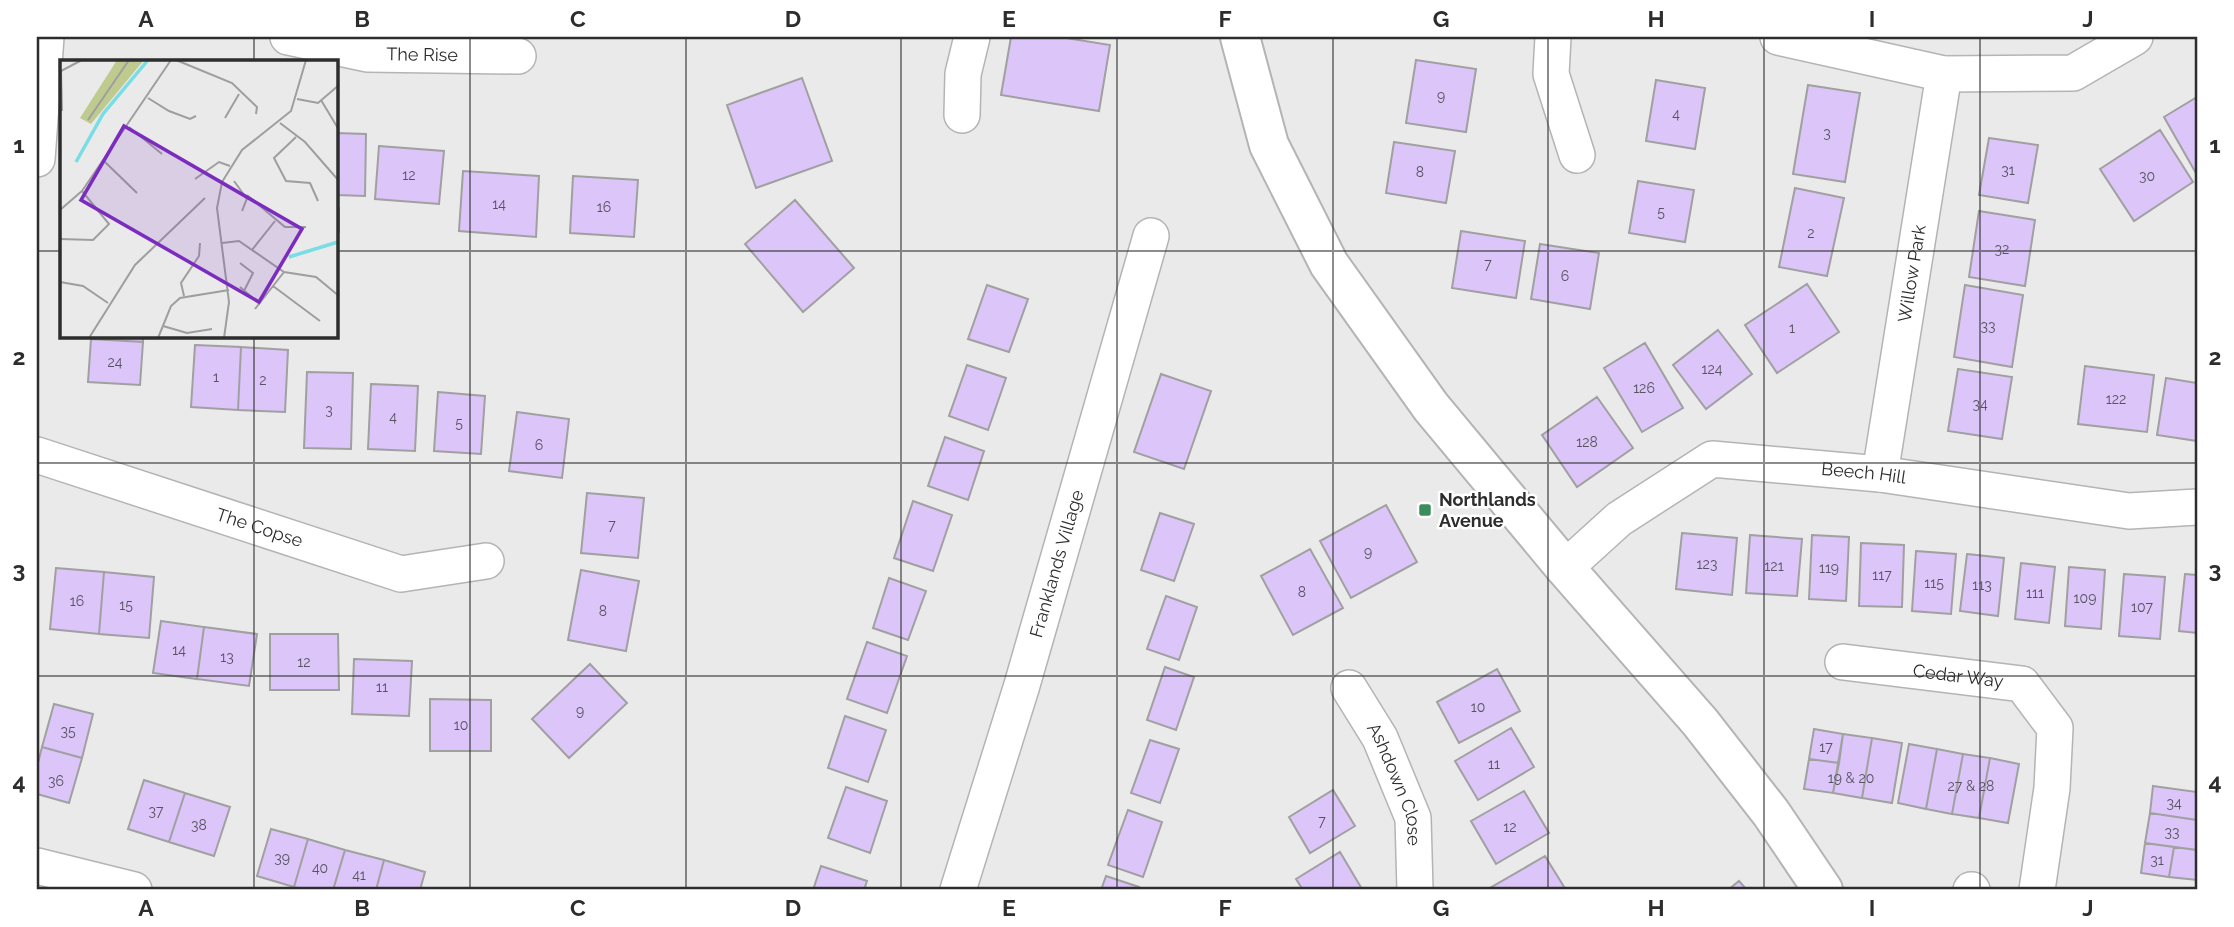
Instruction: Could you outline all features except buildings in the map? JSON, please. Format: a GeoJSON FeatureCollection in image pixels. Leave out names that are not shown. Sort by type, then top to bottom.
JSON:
{"type":"FeatureCollection","features":[{"type":"Feature","properties":{"kind":"street"},"geometry":{"type":"LineString","coordinates":[[37,159],[46,37]]}},
{"type":"Feature","properties":{"kind":"street","name":"The Rise"},"geometry":{"type":"LineString","coordinates":[[288,37],[367,54],[518,56]]}},
{"type":"Feature","properties":{"kind":"street"},"geometry":{"type":"LineString","coordinates":[[962,115],[963,74],[972,37]]}},
{"type":"Feature","properties":{"kind":"street"},"geometry":{"type":"LineString","coordinates":[[1240,37],[1269,145],[1329,264],[1431,407],[1565,568],[1700,722],[1771,813],[1823,890]]}},
{"type":"Feature","properties":{"kind":"street"},"geometry":{"type":"LineString","coordinates":[[1553,37],[1551,75],[1577,155]]}},
{"type":"Feature","properties":{"kind":"street"},"geometry":{"type":"LineString","coordinates":[[1778,37],[1944,74],[2073,73],[2135,37]]}},
{"type":"Feature","properties":{"kind":"street","name":"Willow Park"},"geometry":{"type":"LineString","coordinates":[[1880,474],[1944,74]]}},
{"type":"Feature","properties":{"kind":"street","name":"Franklands Village"},"geometry":{"type":"LineString","coordinates":[[958,890],[1022,685],[1151,236]]}},
{"type":"Feature","properties":{"kind":"street","name":"The Copse"},"geometry":{"type":"LineString","coordinates":[[37,455],[401,574],[486,561]]}},
{"type":"Feature","properties":{"kind":"street","name":"Beech Hill"},"geometry":{"type":"LineString","coordinates":[[1565,568],[1619,519],[1712,458],[1880,474],[2129,511],[2197,507]]}},
{"type":"Feature","properties":{"kind":"street","name":"Cedar Way"},"geometry":{"type":"LineString","coordinates":[[1843,662],[2022,684],[2055,728],[2052,788],[2037,890]]}},
{"type":"Feature","properties":{"kind":"street","name":"Ashdown Close"},"geometry":{"type":"LineString","coordinates":[[1349,688],[1380,738],[1413,818],[1415,890]]}},
{"type":"Feature","properties":{"kind":"street"},"geometry":{"type":"LineString","coordinates":[[37,866],[134,890]]}},
{"type":"Feature","properties":{"kind":"place","name":"Northlands Avenue"},"geometry":{"type":"Point","coordinates":[1425,510]}}]}
